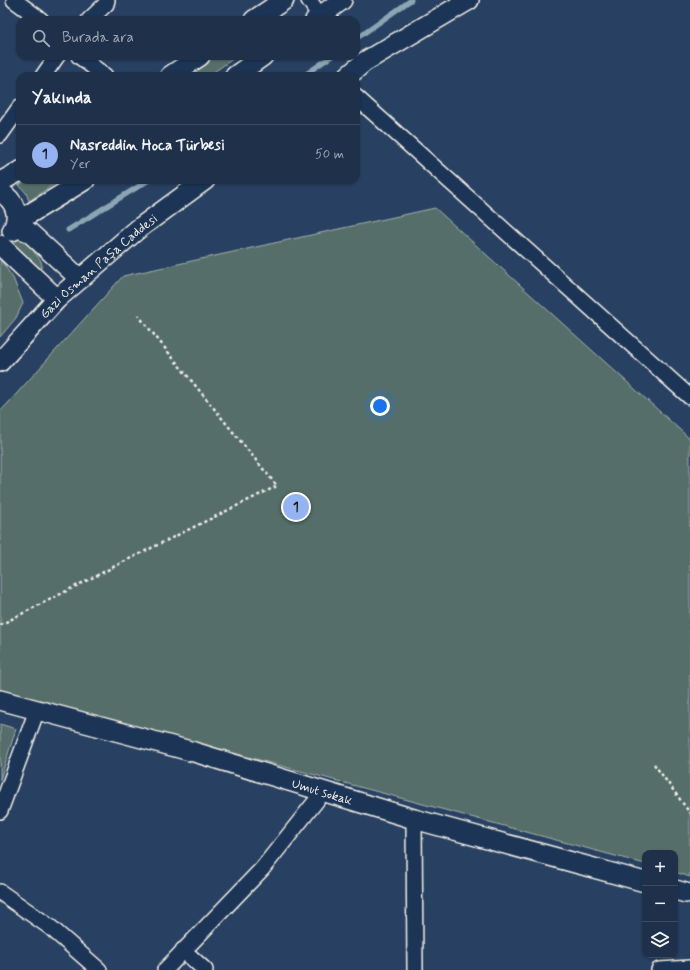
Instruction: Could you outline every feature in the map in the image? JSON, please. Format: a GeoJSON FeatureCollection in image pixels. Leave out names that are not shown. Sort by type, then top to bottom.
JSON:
{"type":"FeatureCollection","features":[{"type":"Feature","properties":{"kind":"street"},"geometry":{"type":"LineString","coordinates":[[14,0],[36,16]]}},
{"type":"Feature","properties":{"kind":"street"},"geometry":{"type":"LineString","coordinates":[[93,16],[106,4],[107,0]]}},
{"type":"Feature","properties":{"kind":"street"},"geometry":{"type":"LineString","coordinates":[[260,16],[284,0]]}},
{"type":"Feature","properties":{"kind":"street"},"geometry":{"type":"LineString","coordinates":[[309,0],[318,16]]}},
{"type":"Feature","properties":{"kind":"street"},"geometry":{"type":"LineString","coordinates":[[323,16],[342,0]]}},
{"type":"Feature","properties":{"kind":"street"},"geometry":{"type":"LineString","coordinates":[[360,57],[469,0]]}},
{"type":"Feature","properties":{"kind":"street"},"geometry":{"type":"LineString","coordinates":[[46,72],[54,60]]}},
{"type":"Feature","properties":{"kind":"street"},"geometry":{"type":"LineString","coordinates":[[84,60],[100,72]]}},
{"type":"Feature","properties":{"kind":"street"},"geometry":{"type":"LineString","coordinates":[[176,72],[194,60]]}},
{"type":"Feature","properties":{"kind":"street"},"geometry":{"type":"LineString","coordinates":[[241,72],[257,60]]}},
{"type":"Feature","properties":{"kind":"street"},"geometry":{"type":"LineString","coordinates":[[351,72],[358,60]]}},
{"type":"Feature","properties":{"kind":"street"},"geometry":{"type":"LineString","coordinates":[[360,101],[690,397]]}},
{"type":"Feature","properties":{"kind":"street"},"geometry":{"type":"LineString","coordinates":[[0,135],[16,113]]}},
{"type":"Feature","properties":{"kind":"street"},"geometry":{"type":"LineString","coordinates":[[0,182],[16,173]]}},
{"type":"Feature","properties":{"kind":"street"},"geometry":{"type":"LineString","coordinates":[[0,241],[8,237],[16,224],[79,184]]}},
{"type":"Feature","properties":{"kind":"street","name":"Gazi Osman Paşa Caddesi"},"geometry":{"type":"LineString","coordinates":[[0,362],[57,299],[138,229],[200,184]]}},
{"type":"Feature","properties":{"kind":"street"},"geometry":{"type":"LineString","coordinates":[[0,192],[8,197],[16,208],[16,224]]}},
{"type":"Feature","properties":{"kind":"street"},"geometry":{"type":"LineString","coordinates":[[16,224],[29,232],[80,279]]}},
{"type":"Feature","properties":{"kind":"street"},"geometry":{"type":"LineString","coordinates":[[0,245],[57,299]]}},
{"type":"Feature","properties":{"kind":"street","name":"Umut sokak"},"geometry":{"type":"LineString","coordinates":[[0,700],[194,752],[414,819],[642,881]]}},
{"type":"Feature","properties":{"kind":"street"},"geometry":{"type":"LineString","coordinates":[[0,811],[38,710]]}},
{"type":"Feature","properties":{"kind":"street"},"geometry":{"type":"LineString","coordinates":[[165,970],[262,869],[324,791]]}},
{"type":"Feature","properties":{"kind":"street"},"geometry":{"type":"LineString","coordinates":[[414,819],[415,970]]}},
{"type":"Feature","properties":{"kind":"street"},"geometry":{"type":"LineString","coordinates":[[0,892],[50,927],[99,970]]}},
{"type":"Feature","properties":{"kind":"street"},"geometry":{"type":"LineString","coordinates":[[183,950],[205,970]]}},
{"type":"Feature","properties":{"kind":"street"},"geometry":{"type":"LineString","coordinates":[[659,970],[690,968]]}},
{"type":"Feature","properties":{"kind":"path"},"geometry":{"type":"LineString","coordinates":[[0,625],[277,486],[138,315]]}},
{"type":"Feature","properties":{"kind":"path"},"geometry":{"type":"LineString","coordinates":[[654,764],[690,813]]}},
{"type":"Feature","properties":{"kind":"green space"},"geometry":{"type":"Polygon","coordinates":[[[209,60],[231,60],[214,72],[191,72],[209,60]]]}},
{"type":"Feature","properties":{"kind":"green space"},"geometry":{"type":"Polygon","coordinates":[[[54,184],[29,201],[26,193],[19,185],[54,184]]]}},
{"type":"Feature","properties":{"kind":"green space"},"geometry":{"type":"Polygon","coordinates":[[[435,208],[690,439],[690,877],[678,873],[678,850],[642,850],[642,863],[0,690],[0,412],[123,276],[435,208]]]}},
{"type":"Feature","properties":{"kind":"green space"},"geometry":{"type":"Polygon","coordinates":[[[21,235],[41,261],[41,268],[38,268],[11,245],[21,235]]]}},
{"type":"Feature","properties":{"kind":"green space"},"geometry":{"type":"Polygon","coordinates":[[[0,259],[13,278],[23,303],[16,318],[0,337],[0,259]]]}},
{"type":"Feature","properties":{"kind":"green space"},"geometry":{"type":"Polygon","coordinates":[[[0,724],[16,729],[0,780],[0,724]]]}},
{"type":"Feature","properties":{"kind":"waterway"},"geometry":{"type":"LineString","coordinates":[[360,36],[411,0]]}},
{"type":"Feature","properties":{"kind":"waterway"},"geometry":{"type":"LineString","coordinates":[[309,72],[326,60]]}},
{"type":"Feature","properties":{"kind":"waterway"},"geometry":{"type":"LineString","coordinates":[[68,230],[143,184]]}},
{"type":"Feature","properties":{"kind":"place","name":"Nasreddin Hoca Türbesi"},"geometry":{"type":"Point","coordinates":[296,507]}}]}
